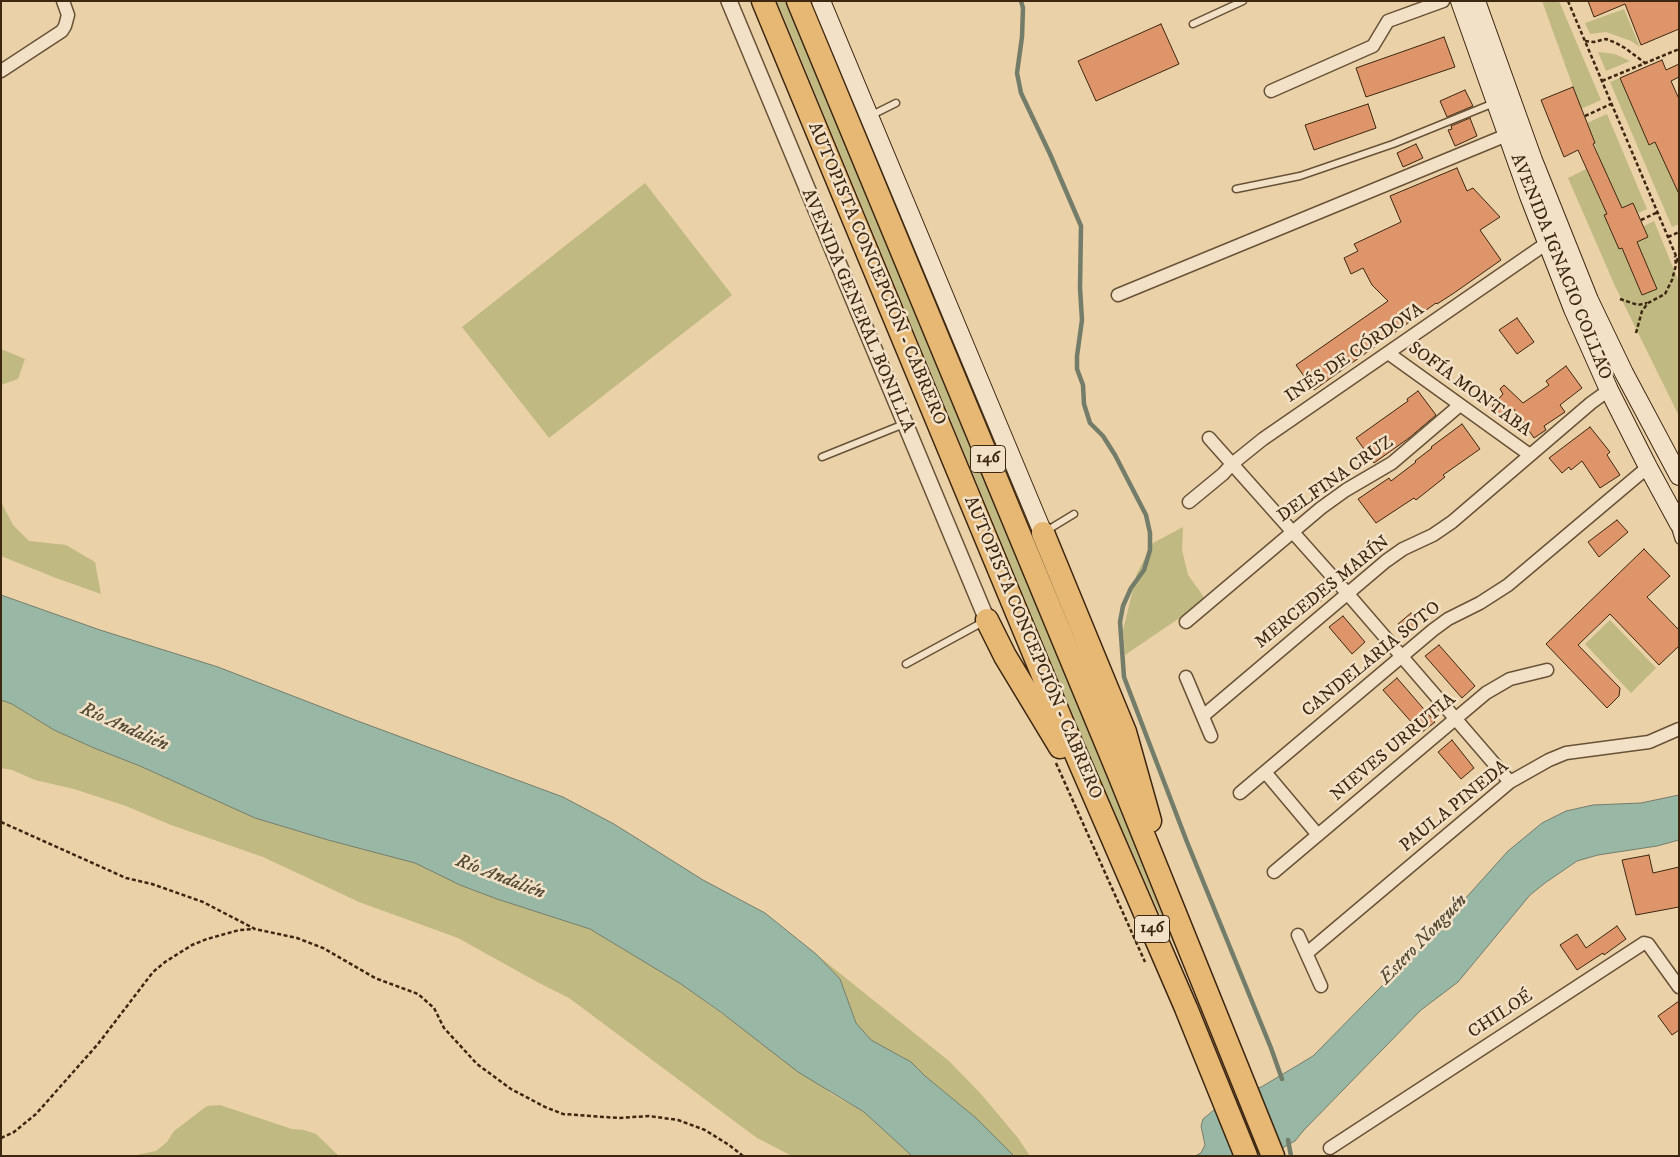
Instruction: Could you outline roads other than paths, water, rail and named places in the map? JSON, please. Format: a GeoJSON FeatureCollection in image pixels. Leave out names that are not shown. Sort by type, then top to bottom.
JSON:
{"type":"FeatureCollection","features":[{"type":"Feature","properties":{"kind":"highway","name":"AUTOPISTA CONCEPCIÓN - CABRERO"},"geometry":{"type":"LineString","coordinates":[[763,1],[1069,738],[1186,1008],[1246,1156]]}},
{"type":"Feature","properties":{"kind":"highway","name":"AUTOPISTA CONCEPCIÓN - CABRERO"},"geometry":{"type":"LineString","coordinates":[[798,1],[1177,918],[1273,1156]]}},
{"type":"Feature","properties":{"kind":"highway"},"geometry":{"type":"LineString","coordinates":[[1043,532],[1125,732],[1177,918]]}},
{"type":"Feature","properties":{"kind":"highway"},"geometry":{"type":"LineString","coordinates":[[986,620],[1005,656],[1107,825]]}},
{"type":"Feature","properties":{"kind":"main road"},"geometry":{"type":"LineString","coordinates":[[821,1],[1043,532]]}},
{"type":"Feature","properties":{"kind":"main road","name":"AVENIDA IGNACIO COLLAO"},"geometry":{"type":"LineString","coordinates":[[1460,1],[1547,243],[1581,327],[1609,390],[1674,516]]}},
{"type":"Feature","properties":{"kind":"main road","name":"AVENIDA IGNACIO COLLAO"},"geometry":{"type":"LineString","coordinates":[[1476,1],[1533,160],[1575,268],[1611,348],[1679,476]]}},
{"type":"Feature","properties":{"kind":"street"},"geometry":{"type":"LineString","coordinates":[[1,71],[62,31],[68,15],[63,1]]}},
{"type":"Feature","properties":{"kind":"street","name":"AVENIDA GENERAL BONILLA"},"geometry":{"type":"LineString","coordinates":[[729,1],[986,620]]}},
{"type":"Feature","properties":{"kind":"street"},"geometry":{"type":"LineString","coordinates":[[1271,91],[1373,46],[1388,21],[1443,1]]}},
{"type":"Feature","properties":{"kind":"street"},"geometry":{"type":"LineString","coordinates":[[1118,294],[1507,135]]}},
{"type":"Feature","properties":{"kind":"street","name":"INÉS DE CÓRDOVA"},"geometry":{"type":"LineString","coordinates":[[1189,502],[1223,474],[1232,464],[1295,416],[1547,243]]}},
{"type":"Feature","properties":{"kind":"street","name":"SOFÍA MONTABA"},"geometry":{"type":"LineString","coordinates":[[1388,353],[1530,455]]}},
{"type":"Feature","properties":{"kind":"street","name":"MERCEDES MARÍN"},"geometry":{"type":"LineString","coordinates":[[1203,716],[1392,556],[1441,530],[1609,390]]}},
{"type":"Feature","properties":{"kind":"street","name":"DELFINA CRUZ"},"geometry":{"type":"LineString","coordinates":[[1186,622],[1292,531],[1334,498],[1392,463],[1460,405]]}},
{"type":"Feature","properties":{"kind":"street"},"geometry":{"type":"LineString","coordinates":[[1209,438],[1347,593],[1510,782]]}},
{"type":"Feature","properties":{"kind":"street","name":"CANDELARIA SOTO"},"geometry":{"type":"LineString","coordinates":[[1240,793],[1401,656],[1448,619],[1489,598],[1508,585],[1648,467]]}},
{"type":"Feature","properties":{"kind":"street","name":"NIEVES URRUTIA"},"geometry":{"type":"LineString","coordinates":[[1274,872],[1486,693],[1502,682],[1547,670]]}},
{"type":"Feature","properties":{"kind":"street"},"geometry":{"type":"LineString","coordinates":[[1186,677],[1211,736]]}},
{"type":"Feature","properties":{"kind":"street","name":"PAULA PINEDA"},"geometry":{"type":"LineString","coordinates":[[1307,953],[1510,782],[1550,760],[1566,754],[1649,742],[1679,729]]}},
{"type":"Feature","properties":{"kind":"street"},"geometry":{"type":"LineString","coordinates":[[1265,772],[1318,835]]}},
{"type":"Feature","properties":{"kind":"street"},"geometry":{"type":"LineString","coordinates":[[1298,935],[1321,986]]}},
{"type":"Feature","properties":{"kind":"street","name":"CHILOÉ"},"geometry":{"type":"LineString","coordinates":[[1330,1148],[1644,943],[1648,944],[1679,986]]}},
{"type":"Feature","properties":{"kind":"lane"},"geometry":{"type":"LineString","coordinates":[[1193,24],[1243,1]]}},
{"type":"Feature","properties":{"kind":"lane"},"geometry":{"type":"LineString","coordinates":[[869,116],[896,103]]}},
{"type":"Feature","properties":{"kind":"lane"},"geometry":{"type":"LineString","coordinates":[[1236,189],[1300,176],[1393,144],[1496,103]]}},
{"type":"Feature","properties":{"kind":"lane"},"geometry":{"type":"LineString","coordinates":[[822,457],[904,424]]}},
{"type":"Feature","properties":{"kind":"lane"},"geometry":{"type":"LineString","coordinates":[[1043,532],[1074,514]]}},
{"type":"Feature","properties":{"kind":"lane"},"geometry":{"type":"LineString","coordinates":[[1674,516],[1679,540]]}},
{"type":"Feature","properties":{"kind":"lane"},"geometry":{"type":"LineString","coordinates":[[906,664],[986,620]]}},
{"type":"Feature","properties":{"kind":"water","name":"Río Andalién"},"geometry":{"type":"Polygon","coordinates":[[[1,595],[100,630],[218,667],[563,797],[614,824],[703,880],[765,913],[816,954],[840,979],[856,1023],[871,1040],[911,1062],[976,1118],[1014,1156],[912,1156],[864,1112],[798,1072],[681,984],[590,929],[497,899],[460,885],[415,863],[255,818],[140,766],[54,730],[12,704],[1,700],[1,595]]]}},
{"type":"Feature","properties":{"kind":"water"},"geometry":{"type":"Polygon","coordinates":[[[1679,795],[1679,840],[1657,846],[1598,855],[1577,861],[1545,883],[1530,895],[1458,982],[1421,1010],[1295,1141],[1268,1156],[1195,1156],[1201,1153],[1205,1145],[1201,1126],[1203,1119],[1214,1110],[1263,1086],[1313,1056],[1437,930],[1508,851],[1542,823],[1566,811],[1593,805],[1641,803],[1679,795]]]}},
{"type":"Feature","properties":{"kind":"waterway"},"geometry":{"type":"LineString","coordinates":[[1021,1],[1023,8],[1022,37],[1017,73],[1021,93],[1081,226],[1080,288],[1082,320],[1077,369],[1083,385],[1084,404],[1090,423],[1103,436],[1115,455],[1146,515],[1150,533],[1150,550],[1144,570],[1131,588],[1123,606],[1120,622],[1124,677],[1187,842],[1282,1079]]}},
{"type":"Feature","properties":{"kind":"waterway"},"geometry":{"type":"LineString","coordinates":[[1288,1140],[1291,1156]]}},
{"type":"Feature","properties":{"kind":"water label","name":"Estero Nonguén"},"geometry":{"type":"Point","coordinates":[1424,940]}}]}
